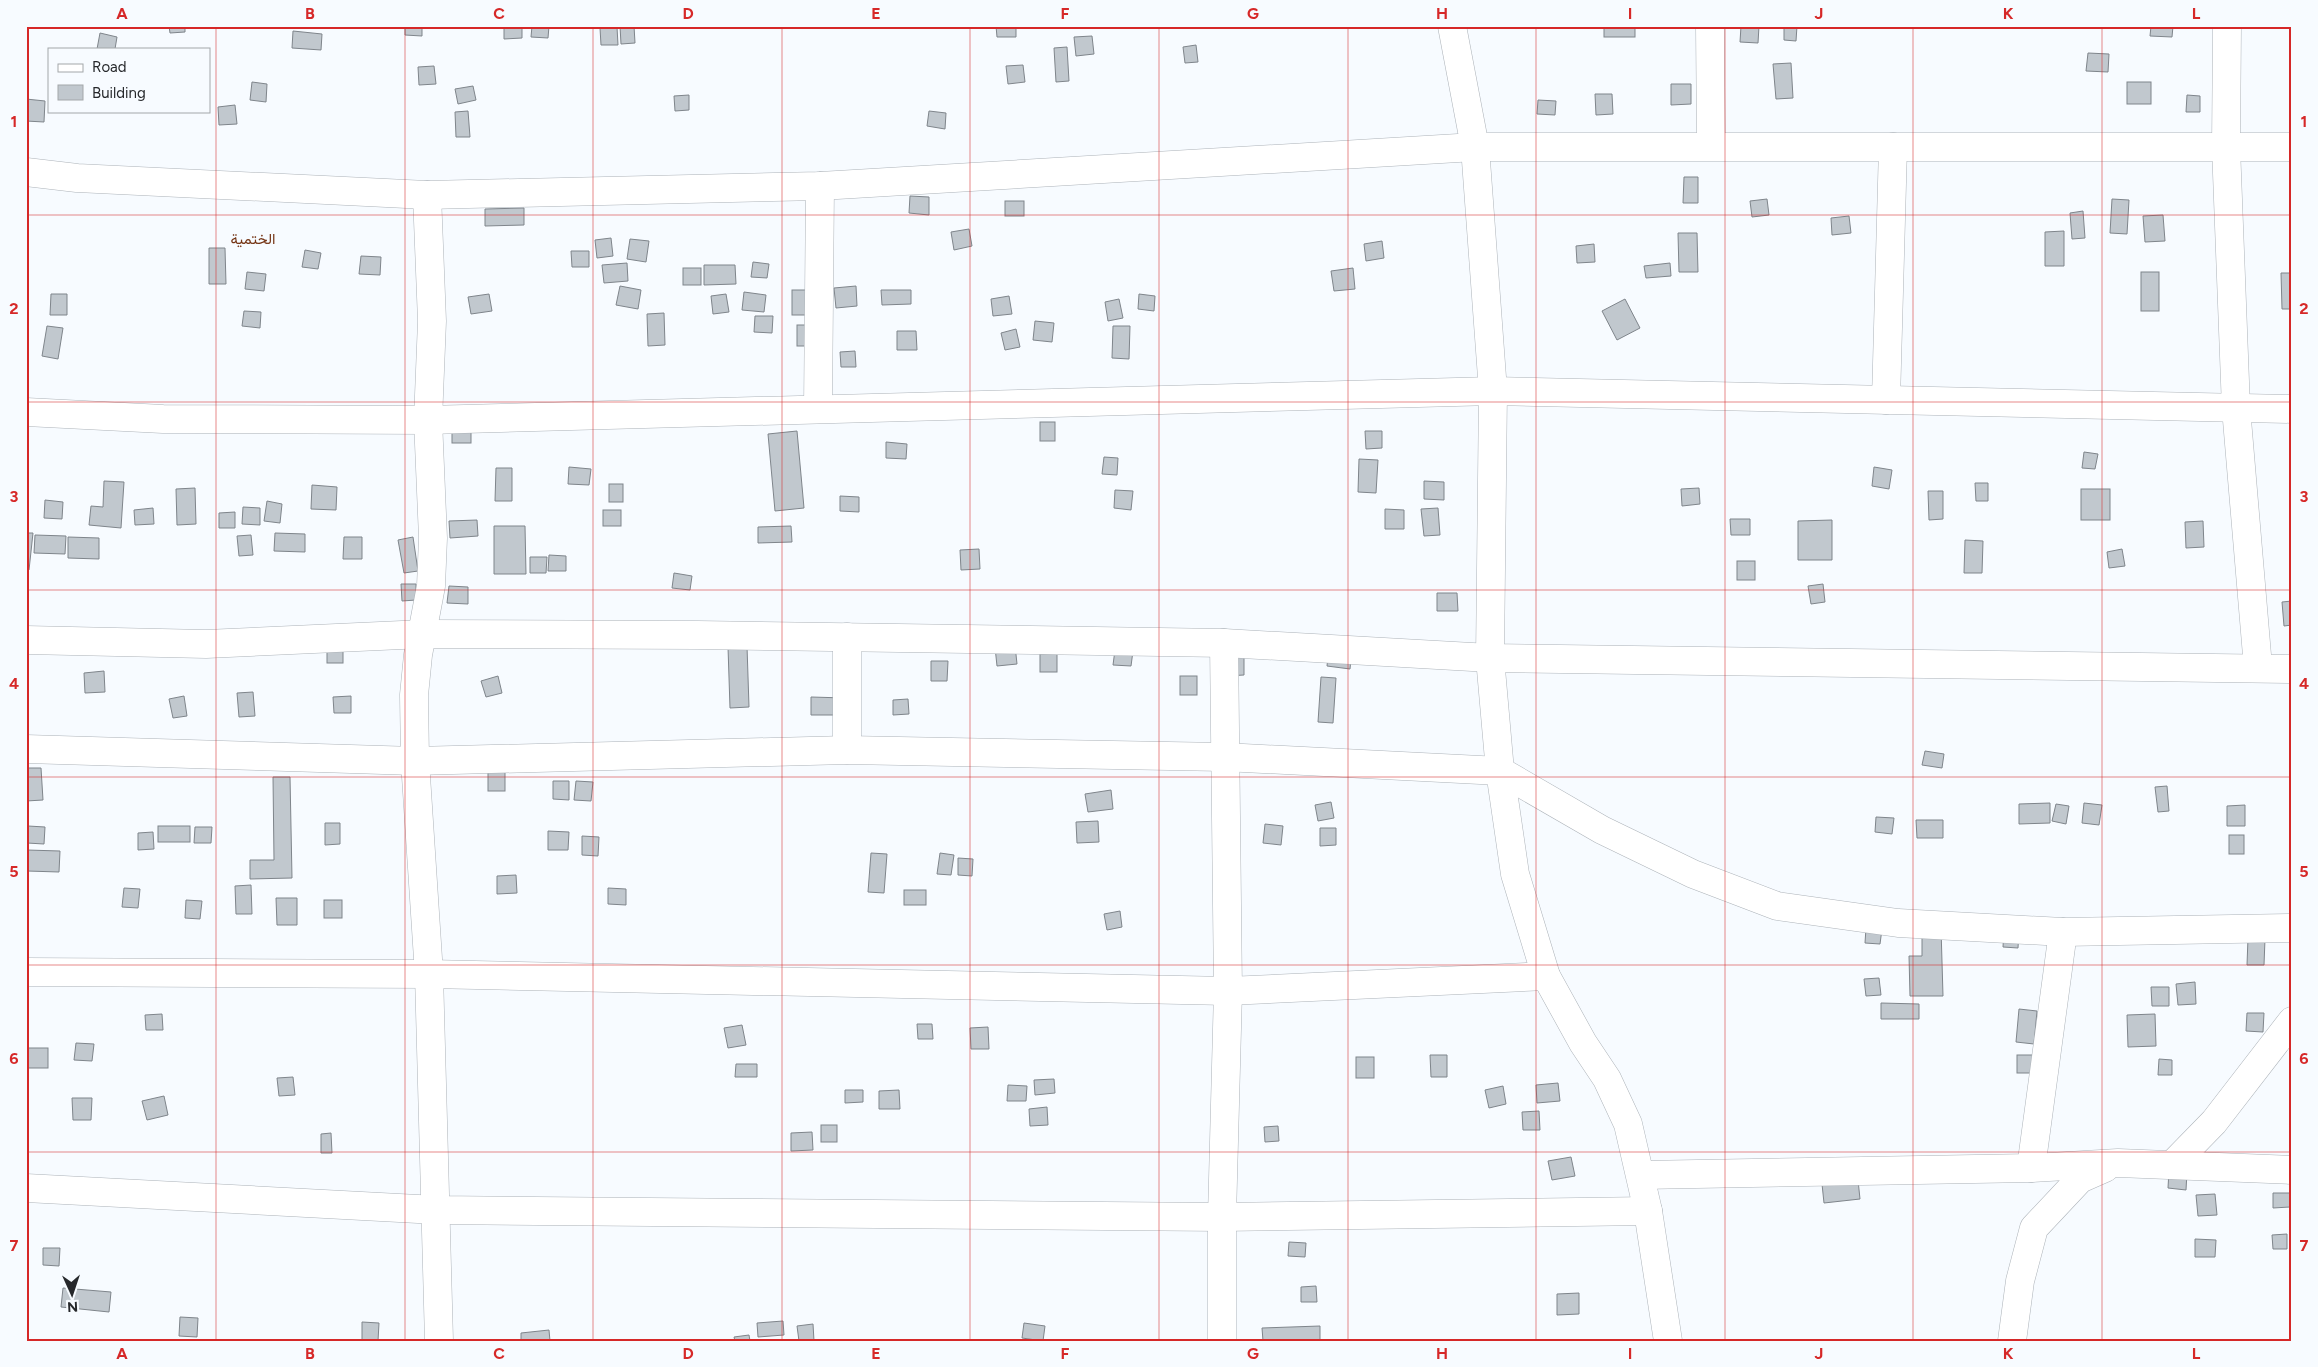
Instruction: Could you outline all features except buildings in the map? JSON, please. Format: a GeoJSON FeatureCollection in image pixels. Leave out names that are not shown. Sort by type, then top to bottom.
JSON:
{"type":"FeatureCollection","features":[{"type":"Feature","properties":{"kind":"street"},"geometry":{"type":"LineString","coordinates":[[1452,26],[1475,146],[1493,391],[1490,658],[1500,771],[1515,874],[1546,976],[1583,1043],[1607,1080],[1624,1115],[1641,1175],[1668,1341]]}},
{"type":"Feature","properties":{"kind":"street"},"geometry":{"type":"LineString","coordinates":[[1710,26],[1711,146]]}},
{"type":"Feature","properties":{"kind":"street"},"geometry":{"type":"LineString","coordinates":[[2227,26],[2226,147],[2236,408],[2258,667]]}},
{"type":"Feature","properties":{"kind":"street"},"geometry":{"type":"LineString","coordinates":[[26,172],[77,178],[427,196],[820,186],[1475,146],[2292,147]]}},
{"type":"Feature","properties":{"kind":"street"},"geometry":{"type":"LineString","coordinates":[[1886,400],[1893,147]]}},
{"type":"Feature","properties":{"kind":"street"},"geometry":{"type":"LineString","coordinates":[[818,409],[820,186]]}},
{"type":"Feature","properties":{"kind":"street"},"geometry":{"type":"LineString","coordinates":[[427,196],[432,321],[428,420],[433,538],[431,586],[424,634],[418,655],[414,695],[415,761],[429,974],[437,1210],[439,1341]]}},
{"type":"Feature","properties":{"kind":"street"},"geometry":{"type":"LineString","coordinates":[[26,412],[163,419],[428,420],[1493,391],[2292,409]]}},
{"type":"Feature","properties":{"kind":"street"},"geometry":{"type":"LineString","coordinates":[[26,640],[206,644],[424,634],[846,637],[1224,643],[1490,658],[2292,668]]}},
{"type":"Feature","properties":{"kind":"street"},"geometry":{"type":"LineString","coordinates":[[846,637],[846,750]]}},
{"type":"Feature","properties":{"kind":"street"},"geometry":{"type":"LineString","coordinates":[[1222,1341],[1222,1218],[1228,992],[1224,643]]}},
{"type":"Feature","properties":{"kind":"street"},"geometry":{"type":"LineString","coordinates":[[26,749],[415,761],[846,750],[1224,758],[1500,771],[1602,830],[1693,874],[1777,906],[1898,923],[2063,932],[2292,928]]}},
{"type":"Feature","properties":{"kind":"street"},"geometry":{"type":"LineString","coordinates":[[2031,1168],[2063,932]]}},
{"type":"Feature","properties":{"kind":"street"},"geometry":{"type":"LineString","coordinates":[[26,972],[429,974],[1228,992],[1546,976]]}},
{"type":"Feature","properties":{"kind":"street"},"geometry":{"type":"LineString","coordinates":[[2172,1165],[2214,1122],[2292,1021]]}},
{"type":"Feature","properties":{"kind":"street"},"geometry":{"type":"LineString","coordinates":[[1641,1175],[2031,1168],[2118,1163],[2292,1170]]}},
{"type":"Feature","properties":{"kind":"street"},"geometry":{"type":"LineString","coordinates":[[2012,1341],[2020,1280],[2034,1228],[2080,1179],[2118,1163]]}},
{"type":"Feature","properties":{"kind":"street"},"geometry":{"type":"LineString","coordinates":[[26,1188],[437,1210],[1222,1218],[1648,1211]]}},
{"type":"Feature","properties":{"kind":"district","name":"الختمية"},"geometry":{"type":"Point","coordinates":[253,239]}}]}
